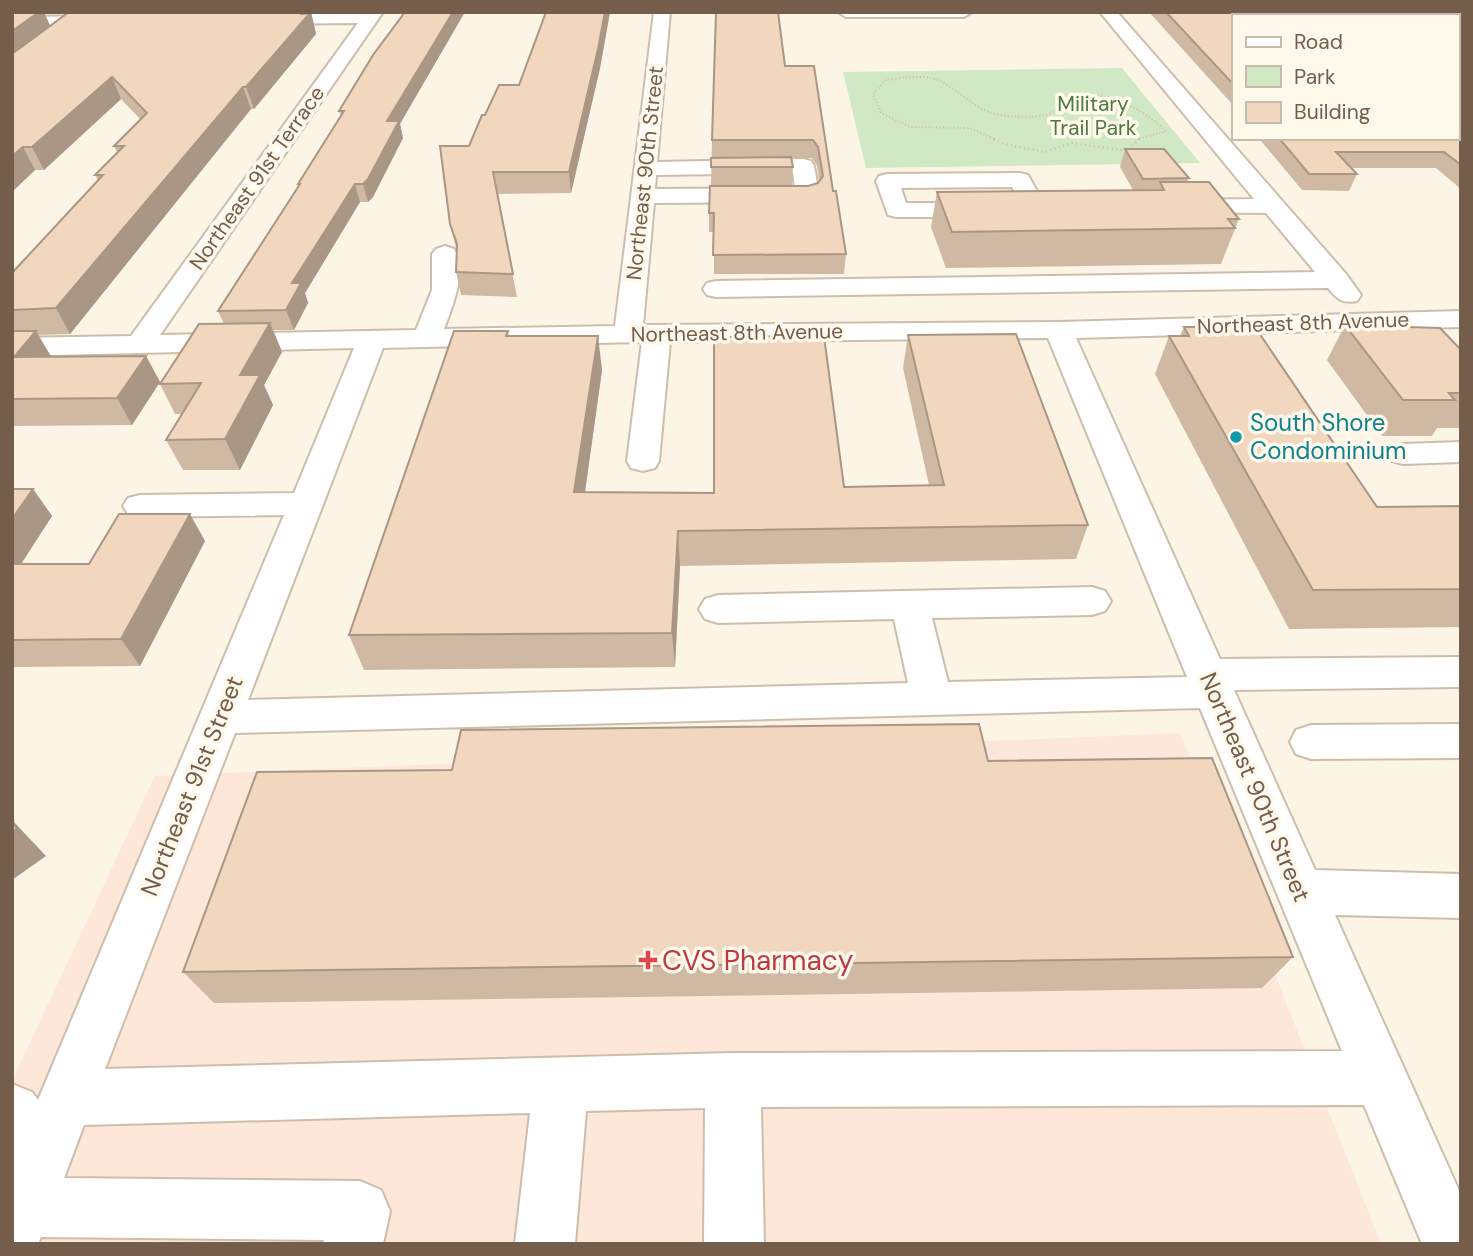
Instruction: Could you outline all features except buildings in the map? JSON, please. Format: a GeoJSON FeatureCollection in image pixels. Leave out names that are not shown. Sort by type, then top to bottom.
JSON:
{"type":"FeatureCollection","features":[{"type":"Feature","properties":{"kind":"street","name":"Northeast 90th Street"},"geometry":{"type":"LineString","coordinates":[[643,461],[643,196],[662,12]]}},
{"type":"Feature","properties":{"kind":"street"},"geometry":{"type":"LineString","coordinates":[[846,12],[964,12]]}},
{"type":"Feature","properties":{"kind":"street"},"geometry":{"type":"LineString","coordinates":[[1108,12],[1211,120],[1274,206],[1369,321]]}},
{"type":"Feature","properties":{"kind":"street"},"geometry":{"type":"LineString","coordinates":[[246,19],[373,15]]}},
{"type":"Feature","properties":{"kind":"street","name":"Northeast 91st Terrace"},"geometry":{"type":"LineString","coordinates":[[139,345],[373,15]]}},
{"type":"Feature","properties":{"kind":"street"},"geometry":{"type":"LineString","coordinates":[[12,22],[84,17],[120,21]]}},
{"type":"Feature","properties":{"kind":"street"},"geometry":{"type":"LineString","coordinates":[[56,38],[84,17]]}},
{"type":"Feature","properties":{"kind":"street"},"geometry":{"type":"LineString","coordinates":[[643,196],[807,195],[803,166],[646,169]]}},
{"type":"Feature","properties":{"kind":"street"},"geometry":{"type":"LineString","coordinates":[[1154,208],[1274,206]]}},
{"type":"Feature","properties":{"kind":"street"},"geometry":{"type":"LineString","coordinates":[[895,211],[1062,209]]}},
{"type":"Feature","properties":{"kind":"street"},"geometry":{"type":"LineString","coordinates":[[426,338],[445,290],[445,254]]}},
{"type":"Feature","properties":{"kind":"street"},"geometry":{"type":"LineString","coordinates":[[716,289],[1337,281]]}},
{"type":"Feature","properties":{"kind":"street"},"geometry":{"type":"LineString","coordinates":[[901,287],[913,331]]}},
{"type":"Feature","properties":{"kind":"street","name":"Northeast 8th Avenue"},"geometry":{"type":"LineString","coordinates":[[12,347],[643,334],[1058,330],[1461,319]]}},
{"type":"Feature","properties":{"kind":"street"},"geometry":{"type":"LineString","coordinates":[[1401,320],[1426,349]]}},
{"type":"Feature","properties":{"kind":"street","name":"Northeast 90th Street"},"geometry":{"type":"LineString","coordinates":[[1058,330],[1451,1244]]}},
{"type":"Feature","properties":{"kind":"street","name":"Northeast 91st Street"},"geometry":{"type":"LineString","coordinates":[[18,1220],[29,1132],[68,1098],[372,340]]}},
{"type":"Feature","properties":{"kind":"street"},"geometry":{"type":"LineString","coordinates":[[1403,454],[1461,452]]}},
{"type":"Feature","properties":{"kind":"street"},"geometry":{"type":"LineString","coordinates":[[140,506],[306,503]]}},
{"type":"Feature","properties":{"kind":"street"},"geometry":{"type":"LineString","coordinates":[[718,609],[1091,601]]}},
{"type":"Feature","properties":{"kind":"street"},"geometry":{"type":"LineString","coordinates":[[910,605],[932,700]]}},
{"type":"Feature","properties":{"kind":"street"},"geometry":{"type":"LineString","coordinates":[[219,718],[932,700],[1461,672]]}},
{"type":"Feature","properties":{"kind":"street"},"geometry":{"type":"LineString","coordinates":[[1311,742],[1461,741]]}},
{"type":"Feature","properties":{"kind":"street"},"geometry":{"type":"LineString","coordinates":[[1300,892],[1461,896]]}},
{"type":"Feature","properties":{"kind":"street"},"geometry":{"type":"LineString","coordinates":[[68,1098],[733,1080],[1381,1079]]}},
{"type":"Feature","properties":{"kind":"street"},"geometry":{"type":"LineString","coordinates":[[733,1080],[734,1244]]}},
{"type":"Feature","properties":{"kind":"street"},"geometry":{"type":"LineString","coordinates":[[545,1244],[561,1084]]}},
{"type":"Feature","properties":{"kind":"street"},"geometry":{"type":"LineString","coordinates":[[18,1220],[360,1211],[353,1244]]}},
{"type":"Feature","properties":{"kind":"path"},"geometry":{"type":"LineString","coordinates":[[913,77],[942,81],[977,108],[1009,117],[1048,115],[1075,99],[1098,95],[1126,104],[1153,119],[1166,131],[1144,133],[1127,151],[1072,143],[1044,152],[1003,144],[970,128],[910,128],[897,123],[881,113],[873,94],[886,80],[913,77]]}},
{"type":"Feature","properties":{"kind":"shaded area"},"geometry":{"type":"Polygon","coordinates":[[[1180,733],[1381,1244],[12,1244],[12,1081],[155,776],[1180,733]]]}},
{"type":"Feature","properties":{"kind":"green space","name":"Military Trail Park"},"geometry":{"type":"Polygon","coordinates":[[[1122,68],[1200,163],[866,168],[843,72],[1122,68]]]}},
{"type":"Feature","properties":{"kind":"place","name":"South Shore Condominium"},"geometry":{"type":"Point","coordinates":[1236,437]}},
{"type":"Feature","properties":{"kind":"place","name":"CVS Pharmacy"},"geometry":{"type":"Point","coordinates":[648,960]}}]}
